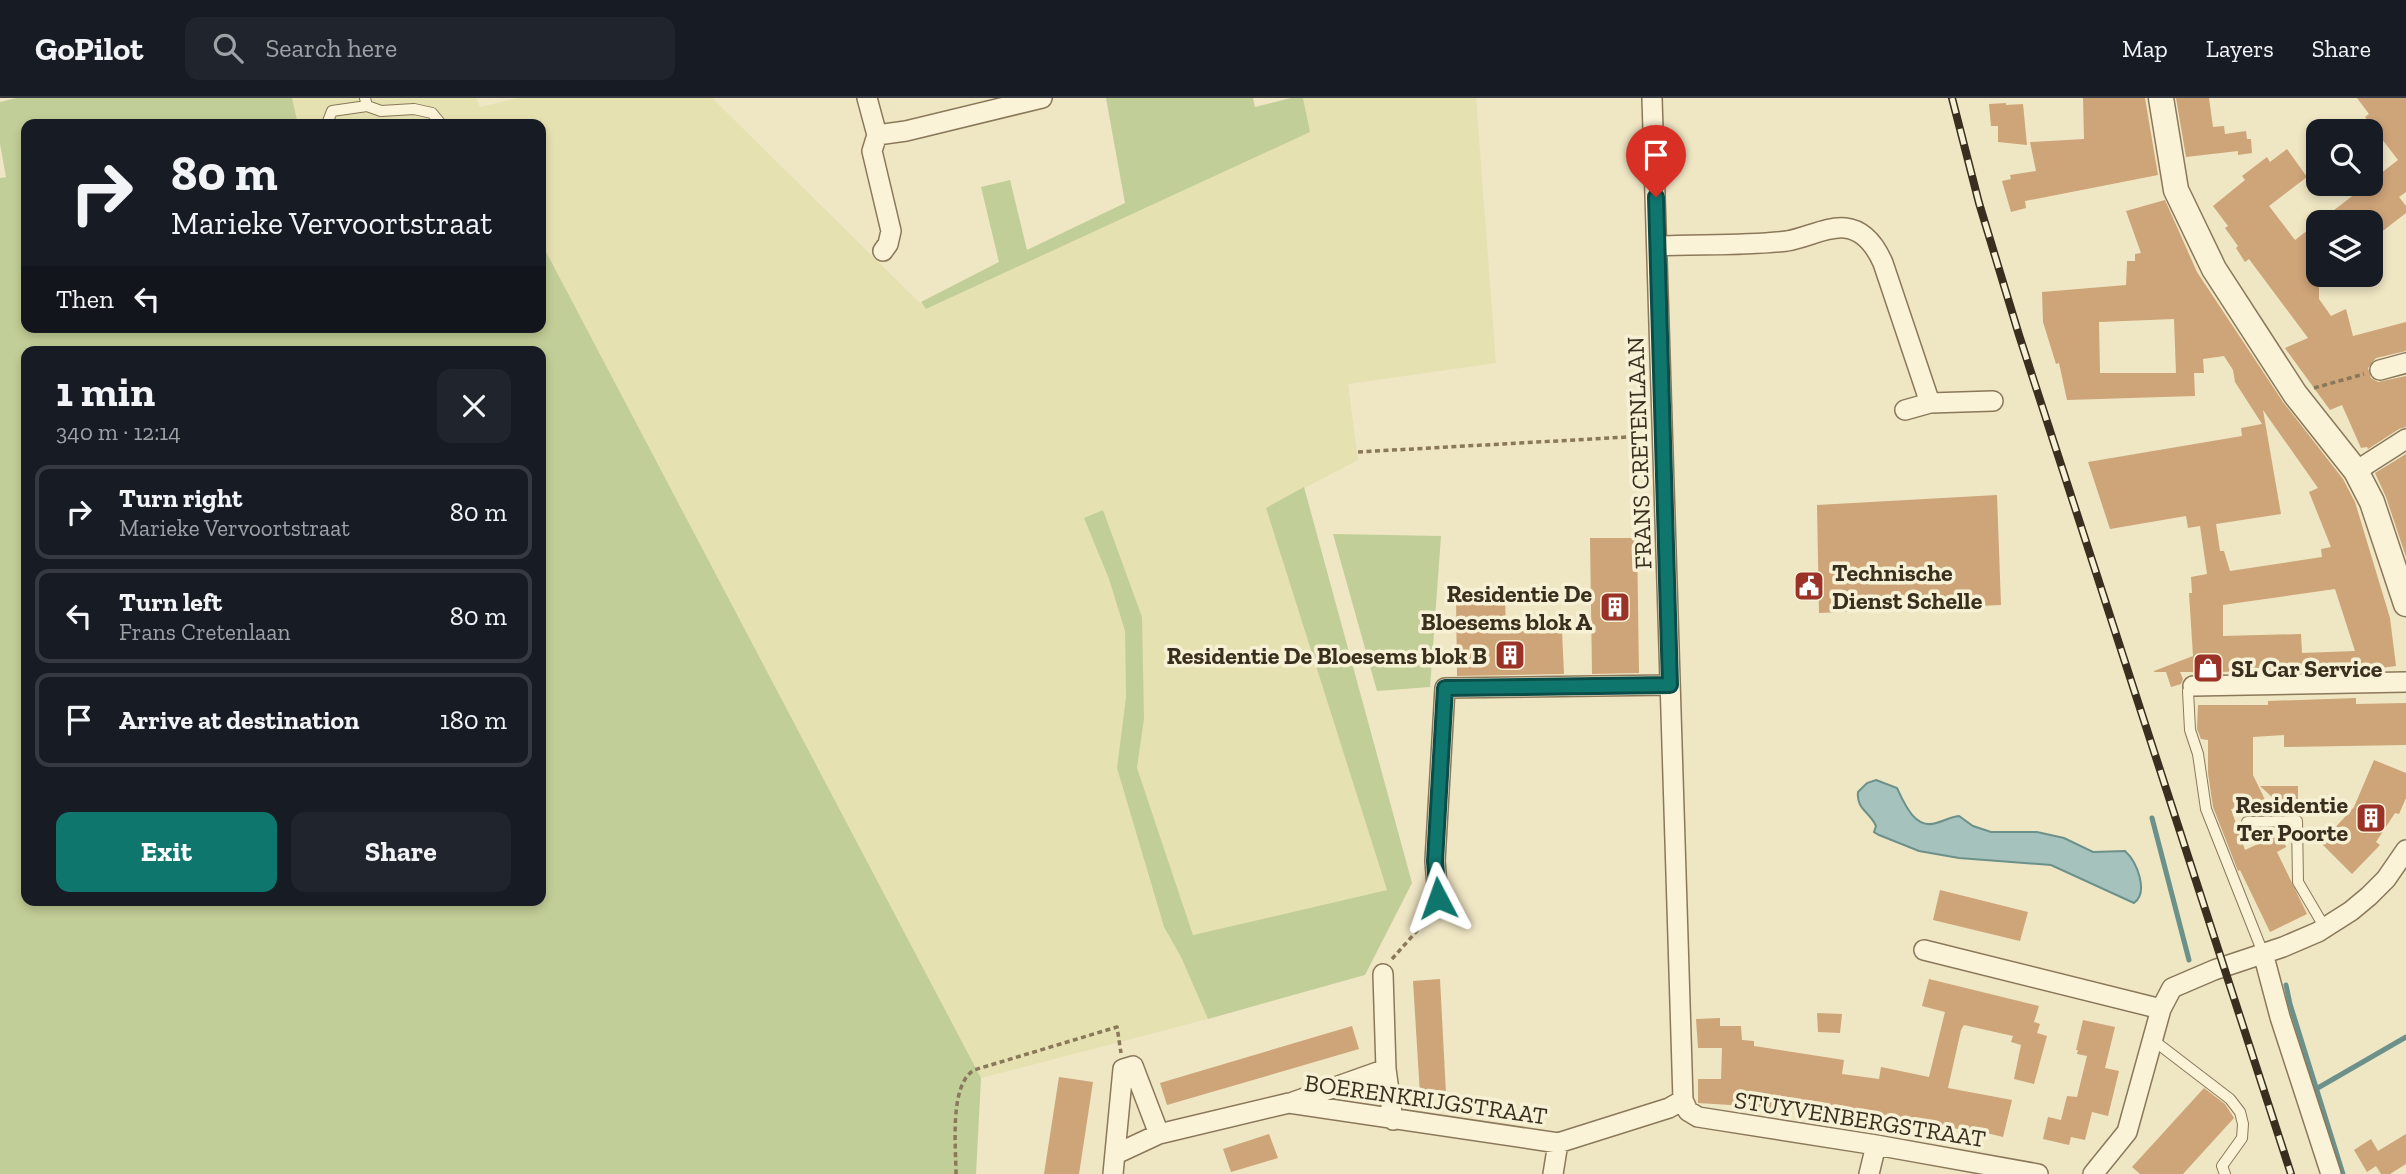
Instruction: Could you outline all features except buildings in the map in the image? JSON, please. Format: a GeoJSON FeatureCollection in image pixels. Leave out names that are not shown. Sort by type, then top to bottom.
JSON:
{"type":"FeatureCollection","features":[{"type":"Feature","properties":{"kind":"street"},"geometry":{"type":"LineString","coordinates":[[867,98],[877,135],[873,151],[891,232],[883,251]]}},
{"type":"Feature","properties":{"kind":"street"},"geometry":{"type":"LineString","coordinates":[[877,135],[906,131],[1042,98]]}},
{"type":"Feature","properties":{"kind":"street","name":"FRANS CRETENLAAN"},"geometry":{"type":"LineString","coordinates":[[1652,98],[1683,1100]]}},
{"type":"Feature","properties":{"kind":"street"},"geometry":{"type":"LineString","coordinates":[[2161,98],[2176,190],[2214,269],[2295,394],[2356,471],[2372,502],[2406,604]]}},
{"type":"Feature","properties":{"kind":"street"},"geometry":{"type":"LineString","coordinates":[[1657,246],[1778,242],[1833,229],[1857,231],[1872,243],[1884,263],[1930,403]]}},
{"type":"Feature","properties":{"kind":"street"},"geometry":{"type":"LineString","coordinates":[[2380,370],[2406,363]]}},
{"type":"Feature","properties":{"kind":"street"},"geometry":{"type":"LineString","coordinates":[[1905,410],[1930,403],[1993,401]]}},
{"type":"Feature","properties":{"kind":"street"},"geometry":{"type":"LineString","coordinates":[[2356,471],[2406,439]]}},
{"type":"Feature","properties":{"kind":"street"},"geometry":{"type":"LineString","coordinates":[[2193,686],[2406,682]]}},
{"type":"Feature","properties":{"kind":"street"},"geometry":{"type":"LineString","coordinates":[[1438,898],[1435,861],[1445,688],[1670,685]]}},
{"type":"Feature","properties":{"kind":"street"},"geometry":{"type":"LineString","coordinates":[[2093,1174],[2126,1132],[2161,1009],[2172,988],[2214,970],[2283,947],[2325,928],[2351,911],[2378,887],[2406,850]]}},
{"type":"Feature","properties":{"kind":"street"},"geometry":{"type":"LineString","coordinates":[[1924,950],[2161,1009]]}},
{"type":"Feature","properties":{"kind":"street"},"geometry":{"type":"LineString","coordinates":[[2263,953],[2295,1066],[2331,1174]]}},
{"type":"Feature","properties":{"kind":"street"},"geometry":{"type":"LineString","coordinates":[[1383,974],[1387,1069],[1393,1119]]}},
{"type":"Feature","properties":{"kind":"street"},"geometry":{"type":"LineString","coordinates":[[1113,1174],[1123,1069],[1133,1066],[1159,1134]]}},
{"type":"Feature","properties":{"kind":"street"},"geometry":{"type":"LineString","coordinates":[[1289,1103],[1387,1069]]}},
{"type":"Feature","properties":{"kind":"street","name":"BOERENKRIJGSTRAAT"},"geometry":{"type":"LineString","coordinates":[[1116,1154],[1159,1134],[1289,1103],[1558,1143],[1670,1108],[1683,1100]]}},
{"type":"Feature","properties":{"kind":"street","name":"STUYVENBERGSTRAAT"},"geometry":{"type":"LineString","coordinates":[[1683,1100],[1688,1111],[1698,1117],[2038,1174]]}},
{"type":"Feature","properties":{"kind":"street"},"geometry":{"type":"LineString","coordinates":[[1553,1174],[1558,1143]]}},
{"type":"Feature","properties":{"kind":"street"},"geometry":{"type":"LineString","coordinates":[[1869,1174],[1876,1145]]}},
{"type":"Feature","properties":{"kind":"lane"},"geometry":{"type":"LineString","coordinates":[[329,119],[332,111],[366,102],[381,111],[414,109],[432,113],[437,119]]}},
{"type":"Feature","properties":{"kind":"lane"},"geometry":{"type":"LineString","coordinates":[[2193,686],[2188,691],[2190,730],[2198,754],[2206,809],[2263,953]]}},
{"type":"Feature","properties":{"kind":"lane"},"geometry":{"type":"LineString","coordinates":[[2248,822],[2297,821],[2298,882],[2325,928]]}},
{"type":"Feature","properties":{"kind":"lane"},"geometry":{"type":"LineString","coordinates":[[2152,1039],[2230,1099],[2240,1112],[2242,1138],[2222,1166],[2225,1174]]}},
{"type":"Feature","properties":{"kind":"path"},"geometry":{"type":"LineString","coordinates":[[2295,394],[2380,370]]}},
{"type":"Feature","properties":{"kind":"path"},"geometry":{"type":"LineString","coordinates":[[1358,453],[1662,435]]}},
{"type":"Feature","properties":{"kind":"path"},"geometry":{"type":"LineString","coordinates":[[1383,974],[1386,966],[1437,908],[1438,898]]}},
{"type":"Feature","properties":{"kind":"path"},"geometry":{"type":"LineString","coordinates":[[956,1174],[956,1101],[967,1074],[1117,1027],[1123,1069]]}},
{"type":"Feature","properties":{"kind":"shaded area"},"geometry":{"type":"Polygon","coordinates":[[[292,98],[476,98],[480,107],[519,98],[712,98],[926,309],[1309,132],[1303,98],[1476,98],[1496,363],[1348,384],[1358,460],[1266,508],[1387,890],[1193,935],[1137,768],[1144,719],[1103,510],[1084,518],[1109,579],[1125,631],[1126,697],[1117,768],[1164,927],[1181,957],[1208,1019],[981,1078],[546,252],[546,119],[297,119],[292,98]]]}},
{"type":"Feature","properties":{"kind":"green space"},"geometry":{"type":"Polygon","coordinates":[[[16,98],[292,98],[297,119],[21,119],[21,333],[546,333],[546,252],[981,1078],[976,1174],[0,1174],[0,178],[6,177],[0,144],[0,102],[16,98]]]}},
{"type":"Feature","properties":{"kind":"green space"},"geometry":{"type":"Polygon","coordinates":[[[1106,98],[1253,98],[1255,107],[1291,98],[1303,98],[1310,132],[926,309],[921,302],[999,262],[981,187],[1010,180],[1027,250],[1125,203],[1106,98]]]}},
{"type":"Feature","properties":{"kind":"green space"},"geometry":{"type":"Polygon","coordinates":[[[1304,487],[1412,883],[1365,975],[1208,1019],[1181,957],[1164,927],[1117,768],[1126,697],[1125,631],[1109,579],[1084,518],[1103,510],[1142,617],[1144,719],[1137,768],[1193,935],[1387,890],[1266,508],[1304,487]]]}},
{"type":"Feature","properties":{"kind":"green space"},"geometry":{"type":"Polygon","coordinates":[[[1333,534],[1441,536],[1430,687],[1377,691],[1333,534]]]}},
{"type":"Feature","properties":{"kind":"water"},"geometry":{"type":"Polygon","coordinates":[[[1876,780],[1897,788],[1911,814],[1922,823],[1936,823],[1959,816],[1973,826],[1991,832],[2037,832],[2064,838],[2093,852],[2125,851],[2134,862],[2140,877],[2141,892],[2134,903],[2051,865],[1959,858],[1919,851],[1879,835],[1874,832],[1876,826],[1861,807],[1858,798],[1858,792],[1867,783],[1876,780]]]}},
{"type":"Feature","properties":{"kind":"waterway"},"geometry":{"type":"LineString","coordinates":[[2152,818],[2189,960]]}},
{"type":"Feature","properties":{"kind":"waterway"},"geometry":{"type":"LineString","coordinates":[[2286,985],[2343,1174]]}},
{"type":"Feature","properties":{"kind":"waterway"},"geometry":{"type":"LineString","coordinates":[[2316,1089],[2406,1037]]}},
{"type":"Feature","properties":{"kind":"railway"},"geometry":{"type":"LineString","coordinates":[[1952,98],[1979,203],[2019,335],[2291,1174]]}},
{"type":"Feature","properties":{"kind":"place","name":"Technische Dienst Schelle"},"geometry":{"type":"Point","coordinates":[1809,586]}},
{"type":"Feature","properties":{"kind":"place","name":"Residentie De Bloesems blok A"},"geometry":{"type":"Point","coordinates":[1615,607]}},
{"type":"Feature","properties":{"kind":"place","name":"Residentie De Bloesems blok B"},"geometry":{"type":"Point","coordinates":[1510,655]}},
{"type":"Feature","properties":{"kind":"place","name":"SL Car Service"},"geometry":{"type":"Point","coordinates":[2208,668]}},
{"type":"Feature","properties":{"kind":"place","name":"Residentie Ter Poorte"},"geometry":{"type":"Point","coordinates":[2371,818]}},
{"type":"Feature","properties":{"kind":"route"},"geometry":{"type":"LineString","coordinates":[[1438,898],[1435,861],[1445,688],[1670,685],[1656,197]]}}]}
